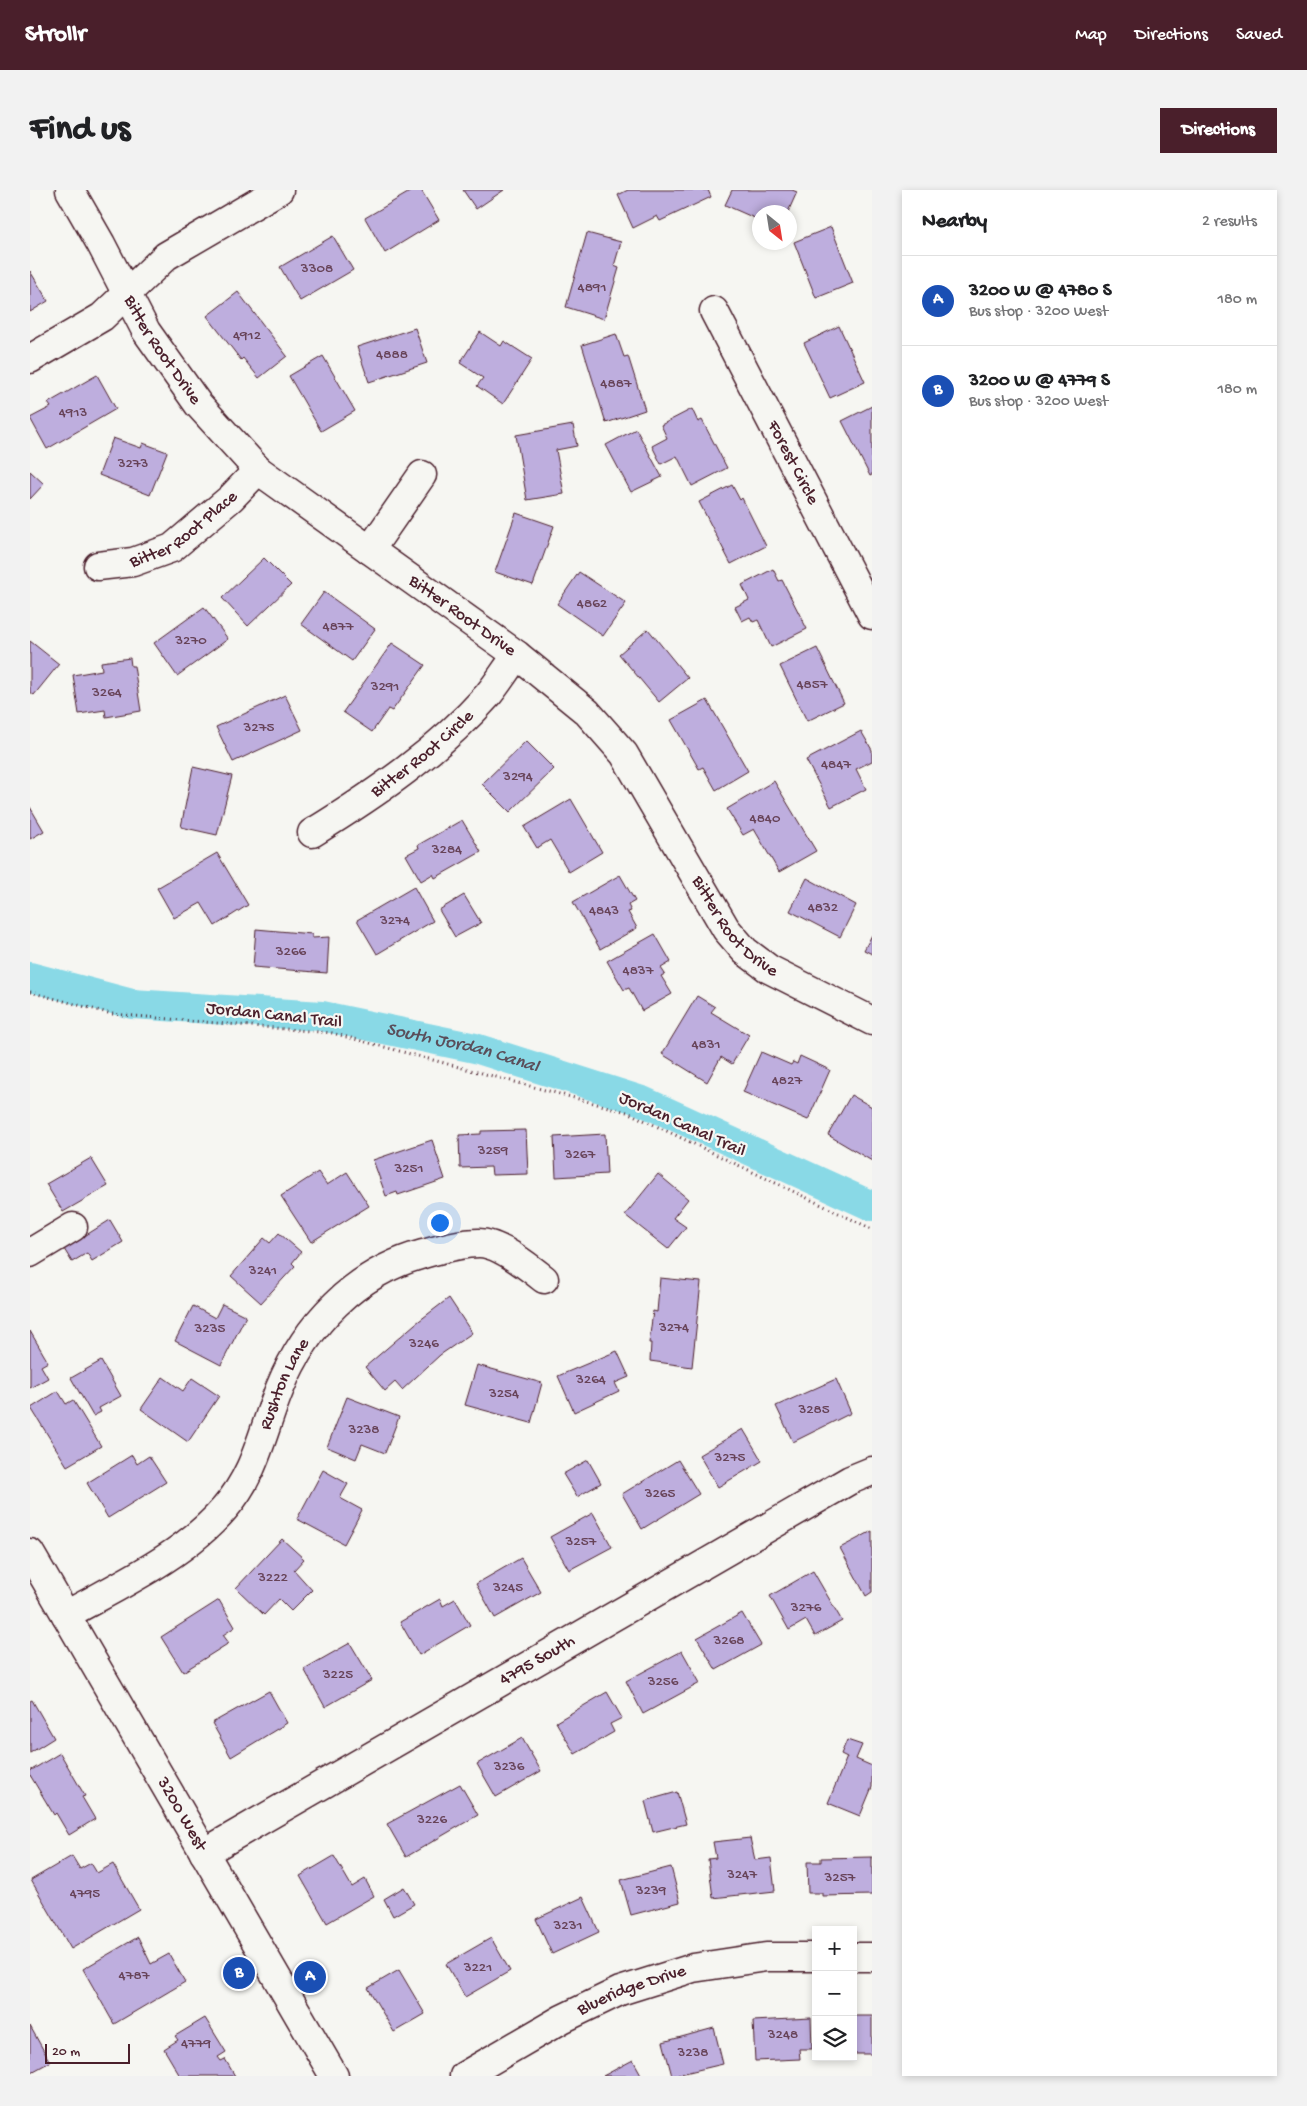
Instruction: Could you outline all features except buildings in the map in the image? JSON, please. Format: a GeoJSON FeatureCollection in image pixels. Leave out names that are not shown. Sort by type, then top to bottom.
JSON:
{"type":"FeatureCollection","features":[{"type":"Feature","properties":{"kind":"street","name":"Bitter Root Drive"},"geometry":{"type":"LineString","coordinates":[[70,190],[127,292],[146,332],[175,374],[227,438],[258,470],[516,655],[587,712],[624,754],[726,929],[745,952],[769,970],[872,1021]]}},
{"type":"Feature","properties":{"kind":"street"},"geometry":{"type":"LineString","coordinates":[[30,358],[102,317],[166,256],[279,190]]}},
{"type":"Feature","properties":{"kind":"street","name":"Forest Circle"},"geometry":{"type":"LineString","coordinates":[[714,311],[872,615]]}},
{"type":"Feature","properties":{"kind":"street","name":"Bitter Root Place"},"geometry":{"type":"LineString","coordinates":[[98,566],[133,562],[172,548],[231,498],[258,470]]}},
{"type":"Feature","properties":{"kind":"street"},"geometry":{"type":"LineString","coordinates":[[370,550],[422,475]]}},
{"type":"Feature","properties":{"kind":"street","name":"Bitter Root Circle"},"geometry":{"type":"LineString","coordinates":[[312,833],[383,788],[446,738],[489,694],[516,655]]}},
{"type":"Feature","properties":{"kind":"street"},"geometry":{"type":"LineString","coordinates":[[30,1252],[74,1227]]}},
{"type":"Feature","properties":{"kind":"street","name":"Rushton Lane"},"geometry":{"type":"LineString","coordinates":[[66,1615],[192,1541],[226,1507],[253,1466],[280,1388],[302,1342],[333,1304],[367,1278],[404,1259],[444,1248],[480,1243],[516,1257],[544,1278]]}},
{"type":"Feature","properties":{"kind":"street","name":"4795 South"},"geometry":{"type":"LineString","coordinates":[[204,1853],[842,1485],[872,1471]]}},
{"type":"Feature","properties":{"kind":"street","name":"3200 West"},"geometry":{"type":"LineString","coordinates":[[30,1553],[334,2076]]}},
{"type":"Feature","properties":{"kind":"street","name":"Blueridge Drive"},"geometry":{"type":"LineString","coordinates":[[464,2076],[562,2019],[620,1991],[693,1968],[766,1956],[812,1957]]}},
{"type":"Feature","properties":{"kind":"street"},"geometry":{"type":"LineString","coordinates":[[857,1957],[872,1957]]}},
{"type":"Feature","properties":{"kind":"path","name":"Jordan Canal Trail"},"geometry":{"type":"LineString","coordinates":[[30,992],[112,1014],[332,1033],[627,1112],[872,1229]]}},
{"type":"Feature","properties":{"kind":"waterway","name":"South Jordan Canal"},"geometry":{"type":"LineString","coordinates":[[30,977],[132,1004],[322,1016],[475,1048],[642,1101],[872,1206]]}},
{"type":"Feature","properties":{"kind":"place","name":"3200 W @ 4779 S"},"geometry":{"type":"Point","coordinates":[239,1973]}},
{"type":"Feature","properties":{"kind":"place","name":"3200 W @ 4780 S"},"geometry":{"type":"Point","coordinates":[310,1977]}}]}
